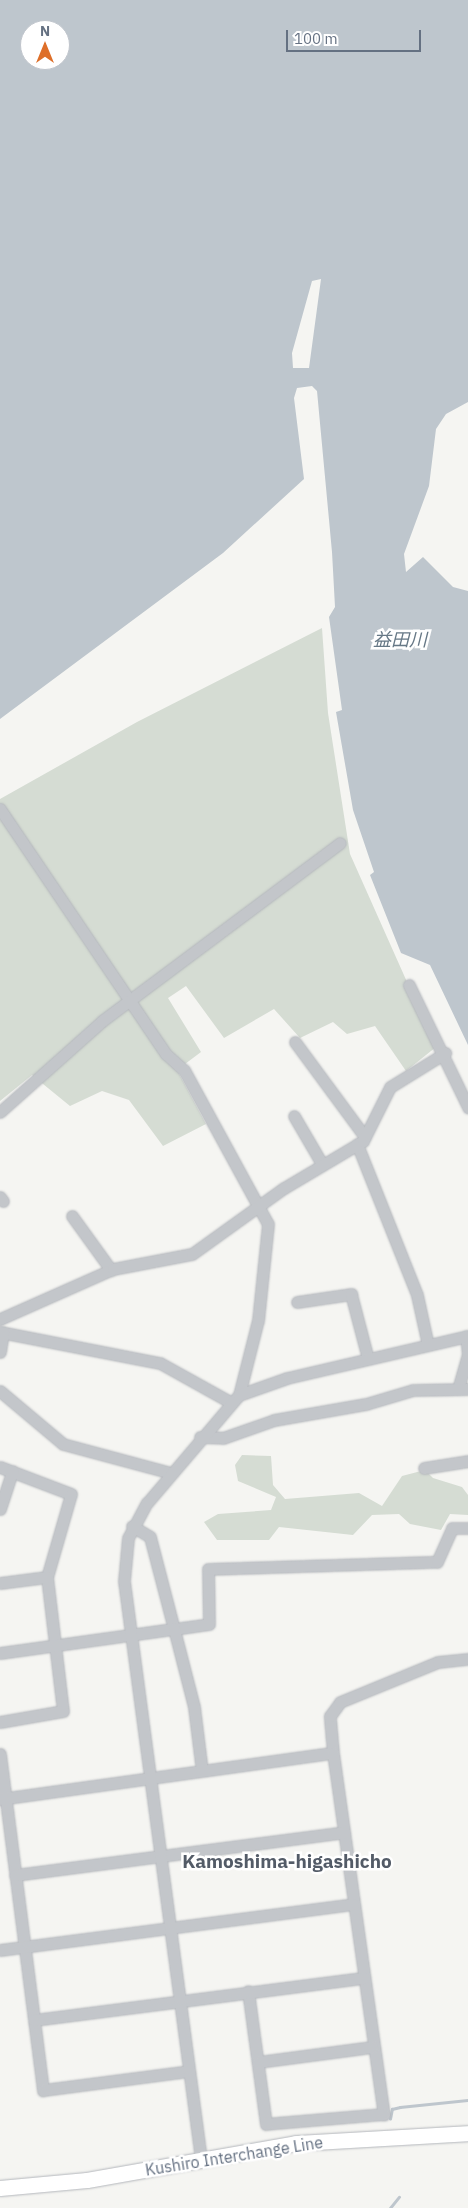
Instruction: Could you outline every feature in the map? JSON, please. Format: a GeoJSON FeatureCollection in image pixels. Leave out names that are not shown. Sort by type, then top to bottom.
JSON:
{"type":"FeatureCollection","features":[{"type":"Feature","properties":{"kind":"main road","name":"Kushiro Interchange Line"},"geometry":{"type":"LineString","coordinates":[[0,2188],[87,2180],[296,2143],[468,2132]]}},
{"type":"Feature","properties":{"kind":"street"},"geometry":{"type":"LineString","coordinates":[[0,809],[166,1054],[184,1070],[256,1208],[268,1224],[269,1237],[258,1320],[235,1398],[200,1437],[132,1526],[123,1559],[131,1635],[201,2159]]}},
{"type":"Feature","properties":{"kind":"street"},"geometry":{"type":"LineString","coordinates":[[0,1112],[131,1000],[340,843]]}},
{"type":"Feature","properties":{"kind":"street"},"geometry":{"type":"LineString","coordinates":[[409,985],[445,1053],[468,1107]]}},
{"type":"Feature","properties":{"kind":"street"},"geometry":{"type":"LineString","coordinates":[[295,1042],[361,1141],[417,1295],[428,1345]]}},
{"type":"Feature","properties":{"kind":"street"},"geometry":{"type":"LineString","coordinates":[[0,1319],[111,1270],[192,1254],[256,1208],[322,1164],[361,1141],[390,1087],[445,1053]]}},
{"type":"Feature","properties":{"kind":"street"},"geometry":{"type":"LineString","coordinates":[[294,1116],[322,1164]]}},
{"type":"Feature","properties":{"kind":"street"},"geometry":{"type":"LineString","coordinates":[[72,1216],[111,1270]]}},
{"type":"Feature","properties":{"kind":"street"},"geometry":{"type":"LineString","coordinates":[[297,1302],[351,1294],[368,1359]]}},
{"type":"Feature","properties":{"kind":"street"},"geometry":{"type":"LineString","coordinates":[[0,1352],[1,1332],[160,1363],[235,1398],[287,1378],[467,1336],[468,1355],[463,1389],[413,1390],[366,1404],[274,1420],[223,1438],[200,1437]]}},
{"type":"Feature","properties":{"kind":"street"},"geometry":{"type":"LineString","coordinates":[[0,1391],[44,1432],[64,1444],[172,1473]]}},
{"type":"Feature","properties":{"kind":"street"},"geometry":{"type":"LineString","coordinates":[[424,1468],[468,1461]]}},
{"type":"Feature","properties":{"kind":"street"},"geometry":{"type":"LineString","coordinates":[[0,1467],[71,1494],[47,1577],[57,1644],[63,1711],[0,1722]]}},
{"type":"Feature","properties":{"kind":"street"},"geometry":{"type":"LineString","coordinates":[[0,1509],[12,1471]]}},
{"type":"Feature","properties":{"kind":"street"},"geometry":{"type":"LineString","coordinates":[[132,1526],[150,1536],[194,1707],[202,1771]]}},
{"type":"Feature","properties":{"kind":"street"},"geometry":{"type":"LineString","coordinates":[[0,1653],[209,1624],[208,1569],[438,1562],[452,1528],[468,1528]]}},
{"type":"Feature","properties":{"kind":"street"},"geometry":{"type":"LineString","coordinates":[[0,1583],[47,1577]]}},
{"type":"Feature","properties":{"kind":"street"},"geometry":{"type":"LineString","coordinates":[[248,1992],[266,2124],[384,2114],[372,2047],[333,1753],[330,1716],[340,1702],[438,1662],[468,1659]]}},
{"type":"Feature","properties":{"kind":"street"},"geometry":{"type":"LineString","coordinates":[[3,1798],[333,1753]]}},
{"type":"Feature","properties":{"kind":"street"},"geometry":{"type":"LineString","coordinates":[[0,1754],[3,1798],[15,1876],[42,2090],[189,2071]]}},
{"type":"Feature","properties":{"kind":"street"},"geometry":{"type":"LineString","coordinates":[[15,1876],[344,1832]]}},
{"type":"Feature","properties":{"kind":"street"},"geometry":{"type":"LineString","coordinates":[[0,1950],[353,1904]]}},
{"type":"Feature","properties":{"kind":"street"},"geometry":{"type":"LineString","coordinates":[[34,2020],[364,1978]]}},
{"type":"Feature","properties":{"kind":"street"},"geometry":{"type":"LineString","coordinates":[[258,2062],[372,2047]]}},
{"type":"Feature","properties":{"kind":"shaded area"},"geometry":{"type":"Polygon","coordinates":[[[322,628],[328,713],[350,854],[436,1047],[406,1071],[375,1026],[347,1034],[333,1022],[300,1038],[274,1009],[224,1038],[186,986],[168,998],[201,1052],[177,1070],[206,1124],[163,1146],[129,1100],[102,1091],[70,1106],[32,1075],[0,1101],[0,799],[137,722],[322,628]]]}},
{"type":"Feature","properties":{"kind":"shaded area"},"geometry":{"type":"Polygon","coordinates":[[[242,1455],[271,1456],[273,1485],[285,1499],[359,1493],[382,1506],[402,1476],[425,1470],[433,1478],[462,1487],[468,1495],[468,1515],[450,1514],[441,1530],[410,1524],[399,1514],[372,1515],[353,1535],[279,1527],[269,1540],[217,1540],[204,1522],[218,1514],[271,1510],[276,1497],[238,1481],[235,1465],[242,1455]]]}},
{"type":"Feature","properties":{"kind":"water","name":"益田川"},"geometry":{"type":"Polygon","coordinates":[[[0,0],[468,0],[468,402],[446,414],[436,429],[429,486],[404,554],[406,572],[423,557],[453,587],[468,591],[468,1045],[430,965],[401,953],[370,875],[374,872],[353,810],[336,712],[342,710],[329,617],[335,607],[332,552],[317,391],[312,386],[297,388],[294,398],[304,479],[223,553],[0,719],[0,0]],[[321,279],[312,281],[292,353],[293,368],[309,368],[321,279]]]}},
{"type":"Feature","properties":{"kind":"waterway"},"geometry":{"type":"LineString","coordinates":[[390,2119],[392,2109],[400,2107],[468,2100]]}},
{"type":"Feature","properties":{"kind":"waterway"},"geometry":{"type":"LineString","coordinates":[[390,2208],[399,2197]]}},
{"type":"Feature","properties":{"kind":"district","name":"Kamoshima-higashicho"},"geometry":{"type":"Point","coordinates":[287,1862]}}]}
